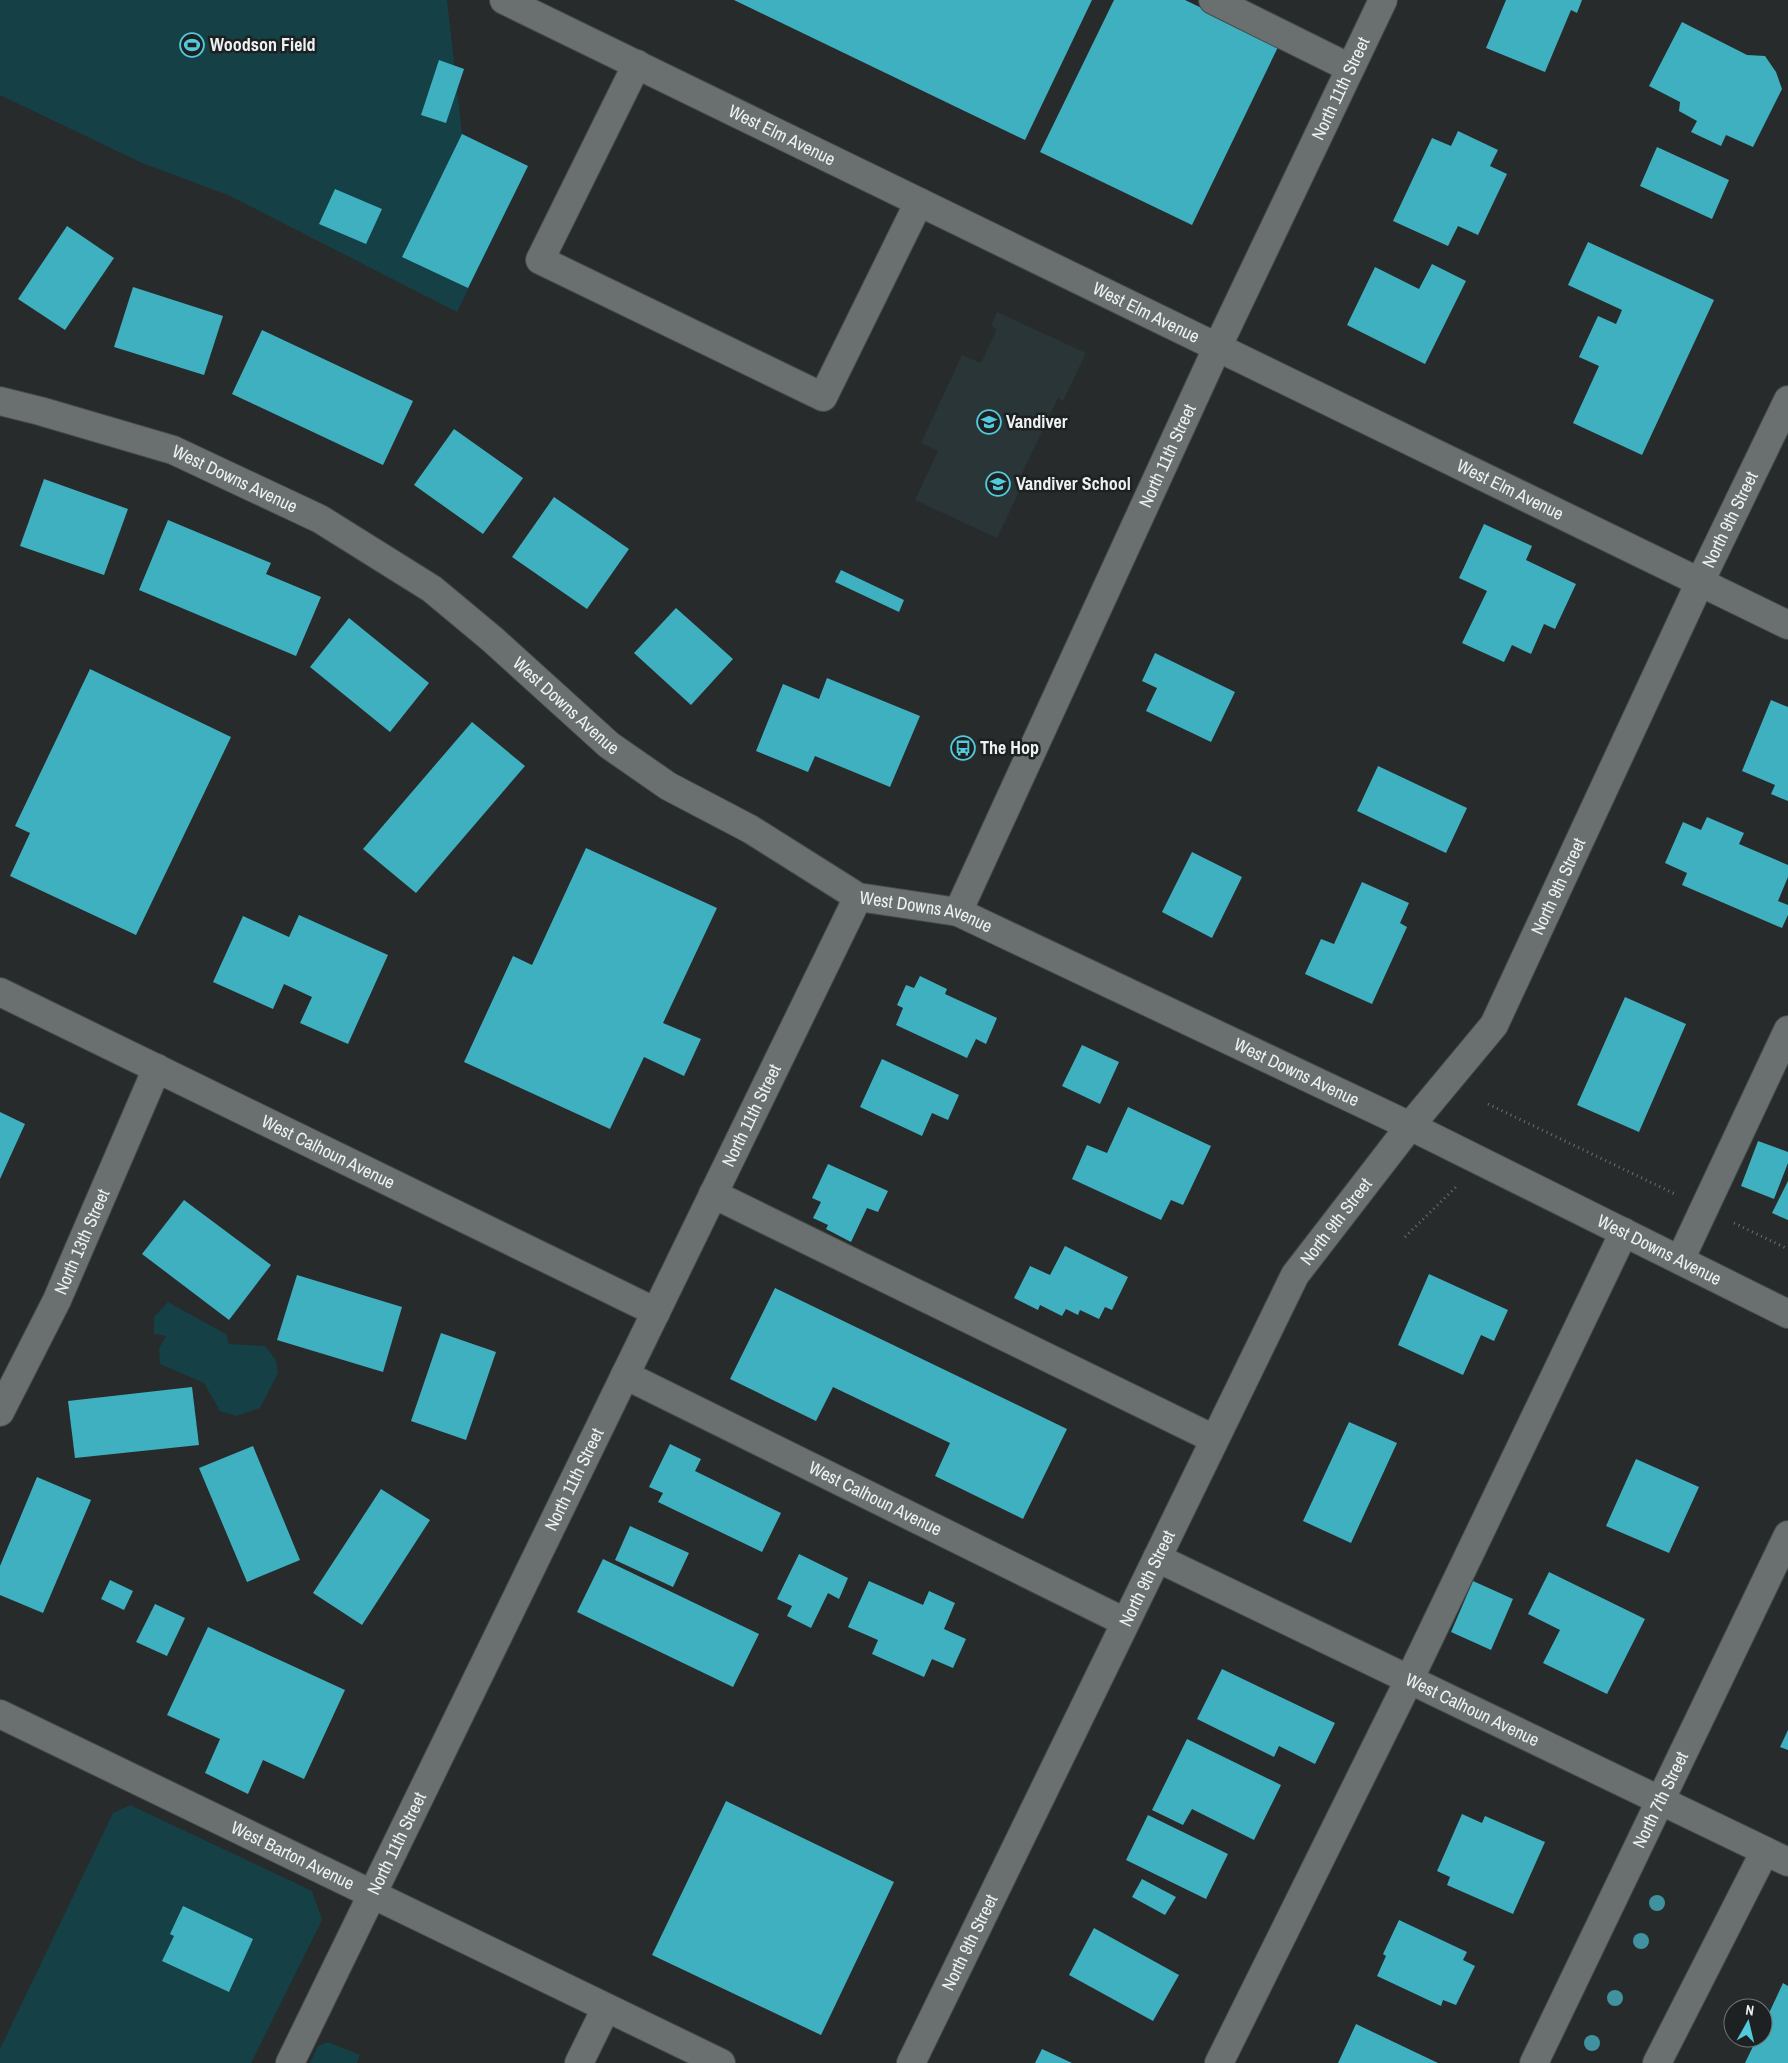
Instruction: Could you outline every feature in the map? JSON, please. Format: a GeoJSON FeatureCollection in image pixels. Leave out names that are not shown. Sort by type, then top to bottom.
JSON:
{"type":"FeatureCollection","features":[{"type":"Feature","properties":{"kind":"street","name":"West Elm Avenue"},"geometry":{"type":"LineString","coordinates":[[504,0],[1699,584],[1788,625]]}},
{"type":"Feature","properties":{"kind":"street"},"geometry":{"type":"LineString","coordinates":[[1213,0],[1350,68]]}},
{"type":"Feature","properties":{"kind":"street","name":"North 11th Street"},"geometry":{"type":"LineString","coordinates":[[958,912],[1217,348],[1383,0]]}},
{"type":"Feature","properties":{"kind":"street"},"geometry":{"type":"LineString","coordinates":[[636,64],[540,260],[823,398],[919,202]]}},
{"type":"Feature","properties":{"kind":"street","name":"North 9th Street"},"geometry":{"type":"LineString","coordinates":[[911,2063],[1295,1275],[1410,1126],[1494,1025],[1699,584],[1788,400]]}},
{"type":"Feature","properties":{"kind":"street","name":"West Downs Avenue"},"geometry":{"type":"LineString","coordinates":[[0,401],[173,450],[320,519],[432,589],[492,639],[608,745],[668,786],[750,829],[858,897],[958,912],[1410,1126],[1788,1314]]}},
{"type":"Feature","properties":{"kind":"street","name":"North 11th Street"},"geometry":{"type":"LineString","coordinates":[[290,2063],[858,897]]}},
{"type":"Feature","properties":{"kind":"street","name":"West Calhoun Avenue"},"geometry":{"type":"LineString","coordinates":[[0,992],[656,1312]]}},
{"type":"Feature","properties":{"kind":"street"},"geometry":{"type":"LineString","coordinates":[[1680,1260],[1788,1030]]}},
{"type":"Feature","properties":{"kind":"street","name":"North 13th Street"},"geometry":{"type":"LineString","coordinates":[[0,1412],[57,1300],[157,1068]]}},
{"type":"Feature","properties":{"kind":"street"},"geometry":{"type":"LineString","coordinates":[[713,1194],[1214,1439]]}},
{"type":"Feature","properties":{"kind":"street"},"geometry":{"type":"LineString","coordinates":[[1219,2063],[1409,1680],[1624,1232]]}},
{"type":"Feature","properties":{"kind":"street","name":"West Calhoun Avenue"},"geometry":{"type":"LineString","coordinates":[[625,1375],[1125,1622]]}},
{"type":"Feature","properties":{"kind":"street","name":"North 7th Street"},"geometry":{"type":"LineString","coordinates":[[1534,2063],[1788,1535]]}},
{"type":"Feature","properties":{"kind":"street","name":"West Calhoun Avenue"},"geometry":{"type":"LineString","coordinates":[[1156,1558],[1777,1857]]}},
{"type":"Feature","properties":{"kind":"street","name":"West Barton Avenue"},"geometry":{"type":"LineString","coordinates":[[0,1714],[721,2063]]}},
{"type":"Feature","properties":{"kind":"street"},"geometry":{"type":"LineString","coordinates":[[1657,2063],[1777,1857]]}},
{"type":"Feature","properties":{"kind":"street"},"geometry":{"type":"LineString","coordinates":[[579,2063],[606,2008]]}},
{"type":"Feature","properties":{"kind":"path"},"geometry":{"type":"LineString","coordinates":[[1488,1104],[1788,1248]]}},
{"type":"Feature","properties":{"kind":"path"},"geometry":{"type":"LineString","coordinates":[[1405,1237],[1456,1187]]}},
{"type":"Feature","properties":{"kind":"shaded area","name":"Woodson Field"},"geometry":{"type":"Polygon","coordinates":[[[0,0],[447,0],[462,134],[528,166],[457,312],[228,195],[142,163],[0,95],[0,0]]]}},
{"type":"Feature","properties":{"kind":"shaded area","name":"Vandiver"},"geometry":{"type":"Polygon","coordinates":[[[997,312],[1086,353],[1063,401],[1058,398],[1016,486],[1021,488],[997,538],[915,500],[938,451],[921,443],[962,355],[981,363],[997,329],[991,326],[997,312]]]}},
{"type":"Feature","properties":{"kind":"shaded area"},"geometry":{"type":"Polygon","coordinates":[[[168,1302],[226,1334],[229,1344],[265,1346],[276,1360],[278,1373],[260,1408],[236,1416],[220,1411],[204,1383],[160,1364],[159,1348],[166,1336],[154,1334],[154,1317],[168,1302]]]}},
{"type":"Feature","properties":{"kind":"shaded area"},"geometry":{"type":"Polygon","coordinates":[[[130,1805],[312,1891],[322,1920],[251,2063],[0,2063],[0,2049],[113,1813],[130,1805]]]}},
{"type":"Feature","properties":{"kind":"shaded area"},"geometry":{"type":"Polygon","coordinates":[[[328,2042],[360,2055],[357,2063],[310,2063],[318,2046],[328,2042]]]}},
{"type":"Feature","properties":{"kind":"building"},"geometry":{"type":"Polygon","coordinates":[[[734,0],[1092,0],[1025,140],[734,0]]]}},
{"type":"Feature","properties":{"kind":"building"},"geometry":{"type":"Polygon","coordinates":[[[1114,0],[1185,0],[1279,45],[1192,225],[1040,152],[1114,0]]]}},
{"type":"Feature","properties":{"kind":"building"},"geometry":{"type":"Polygon","coordinates":[[[1506,0],[1582,0],[1577,13],[1571,10],[1545,72],[1486,48],[1506,0]]]}},
{"type":"Feature","properties":{"kind":"building"},"geometry":{"type":"Polygon","coordinates":[[[1682,22],[1747,55],[1765,56],[1776,72],[1782,89],[1753,147],[1726,135],[1721,146],[1691,132],[1697,121],[1679,111],[1680,102],[1649,86],[1682,22]]]}},
{"type":"Feature","properties":{"kind":"building"},"geometry":{"type":"Polygon","coordinates":[[[439,60],[464,69],[446,123],[421,115],[439,60]]]}},
{"type":"Feature","properties":{"kind":"building"},"geometry":{"type":"Polygon","coordinates":[[[1458,131],[1498,150],[1490,166],[1507,174],[1478,235],[1458,226],[1448,246],[1393,221],[1432,138],[1451,146],[1458,131]]]}},
{"type":"Feature","properties":{"kind":"building"},"geometry":{"type":"Polygon","coordinates":[[[462,134],[528,166],[468,288],[402,257],[462,134]]]}},
{"type":"Feature","properties":{"kind":"building"},"geometry":{"type":"Polygon","coordinates":[[[1657,147],[1729,180],[1712,219],[1640,186],[1657,147]]]}},
{"type":"Feature","properties":{"kind":"building"},"geometry":{"type":"Polygon","coordinates":[[[335,189],[382,209],[366,244],[319,224],[335,189]]]}},
{"type":"Feature","properties":{"kind":"building"},"geometry":{"type":"Polygon","coordinates":[[[67,226],[114,258],[65,330],[18,299],[67,226]]]}},
{"type":"Feature","properties":{"kind":"building"},"geometry":{"type":"Polygon","coordinates":[[[1588,242],[1714,300],[1642,455],[1573,423],[1599,366],[1579,357],[1598,316],[1616,324],[1622,310],[1568,285],[1588,242]]]}},
{"type":"Feature","properties":{"kind":"building"},"geometry":{"type":"Polygon","coordinates":[[[1432,264],[1466,281],[1425,364],[1347,325],[1375,267],[1419,289],[1432,264]]]}},
{"type":"Feature","properties":{"kind":"building"},"geometry":{"type":"Polygon","coordinates":[[[133,287],[223,316],[204,375],[114,347],[133,287]]]}},
{"type":"Feature","properties":{"kind":"building"},"geometry":{"type":"Polygon","coordinates":[[[262,330],[413,401],[383,465],[232,394],[262,330]]]}},
{"type":"Feature","properties":{"kind":"building"},"geometry":{"type":"Polygon","coordinates":[[[454,429],[523,478],[483,534],[414,485],[454,429]]]}},
{"type":"Feature","properties":{"kind":"building"},"geometry":{"type":"Polygon","coordinates":[[[44,479],[128,509],[104,575],[20,546],[44,479]]]}},
{"type":"Feature","properties":{"kind":"building"},"geometry":{"type":"Polygon","coordinates":[[[554,497],[629,549],[587,609],[512,557],[554,497]]]}},
{"type":"Feature","properties":{"kind":"building"},"geometry":{"type":"Polygon","coordinates":[[[168,520],[271,563],[266,574],[321,597],[296,656],[139,590],[168,520]]]}},
{"type":"Feature","properties":{"kind":"building"},"geometry":{"type":"Polygon","coordinates":[[[1484,524],[1532,546],[1526,560],[1576,584],[1555,629],[1544,624],[1531,654],[1512,645],[1504,662],[1462,643],[1487,591],[1459,578],[1484,524]]]}},
{"type":"Feature","properties":{"kind":"building"},"geometry":{"type":"Polygon","coordinates":[[[841,570],[904,600],[899,612],[835,582],[841,570]]]}},
{"type":"Feature","properties":{"kind":"building"},"geometry":{"type":"Polygon","coordinates":[[[676,608],[733,659],[691,705],[634,653],[676,608]]]}},
{"type":"Feature","properties":{"kind":"building"},"geometry":{"type":"Polygon","coordinates":[[[349,618],[429,683],[390,732],[310,667],[349,618]]]}},
{"type":"Feature","properties":{"kind":"building"},"geometry":{"type":"Polygon","coordinates":[[[1155,653],[1235,692],[1211,742],[1146,711],[1157,688],[1142,681],[1155,653]]]}},
{"type":"Feature","properties":{"kind":"building"},"geometry":{"type":"Polygon","coordinates":[[[90,669],[231,737],[136,935],[10,876],[30,833],[15,826],[90,669]]]}},
{"type":"Feature","properties":{"kind":"building"},"geometry":{"type":"Polygon","coordinates":[[[827,678],[920,716],[890,787],[815,756],[808,772],[756,751],[783,684],[819,699],[827,678]]]}},
{"type":"Feature","properties":{"kind":"building"},"geometry":{"type":"Polygon","coordinates":[[[1771,700],[1788,707],[1788,801],[1771,794],[1775,785],[1742,771],[1771,700]]]}},
{"type":"Feature","properties":{"kind":"building"},"geometry":{"type":"Polygon","coordinates":[[[472,722],[525,766],[416,893],[363,849],[472,722]]]}},
{"type":"Feature","properties":{"kind":"building"},"geometry":{"type":"Polygon","coordinates":[[[1378,766],[1467,808],[1446,853],[1357,811],[1378,766]]]}},
{"type":"Feature","properties":{"kind":"building"},"geometry":{"type":"Polygon","coordinates":[[[1707,817],[1744,833],[1739,844],[1788,865],[1788,877],[1778,901],[1788,905],[1788,915],[1782,928],[1682,885],[1687,873],[1665,863],[1683,822],[1701,830],[1707,817]]]}},
{"type":"Feature","properties":{"kind":"building"},"geometry":{"type":"Polygon","coordinates":[[[586,848],[717,908],[663,1023],[701,1039],[684,1076],[644,1057],[610,1129],[464,1062],[513,956],[532,965],[586,848]]]}},
{"type":"Feature","properties":{"kind":"building"},"geometry":{"type":"Polygon","coordinates":[[[1192,852],[1242,877],[1212,938],[1162,912],[1192,852]]]}},
{"type":"Feature","properties":{"kind":"building"},"geometry":{"type":"Polygon","coordinates":[[[1362,882],[1409,903],[1400,923],[1407,927],[1372,1004],[1305,974],[1321,939],[1334,944],[1362,882]]]}},
{"type":"Feature","properties":{"kind":"building"},"geometry":{"type":"Polygon","coordinates":[[[299,915],[388,955],[348,1044],[300,1023],[312,997],[284,984],[273,1009],[213,982],[243,916],[289,937],[299,915]]]}},
{"type":"Feature","properties":{"kind":"building"},"geometry":{"type":"Polygon","coordinates":[[[920,976],[947,989],[945,994],[997,1018],[986,1044],[976,1039],[967,1058],[896,1025],[903,1008],[897,1005],[906,985],[914,988],[920,976]]]}},
{"type":"Feature","properties":{"kind":"building"},"geometry":{"type":"Polygon","coordinates":[[[1625,997],[1686,1024],[1639,1132],[1577,1105],[1625,997]]]}},
{"type":"Feature","properties":{"kind":"building"},"geometry":{"type":"Polygon","coordinates":[[[1082,1045],[1119,1062],[1100,1104],[1062,1086],[1082,1045]]]}},
{"type":"Feature","properties":{"kind":"building"},"geometry":{"type":"Polygon","coordinates":[[[882,1059],[959,1095],[948,1120],[932,1113],[922,1136],[860,1107],[882,1059]]]}},
{"type":"Feature","properties":{"kind":"building"},"geometry":{"type":"Polygon","coordinates":[[[1128,1107],[1211,1146],[1183,1205],[1171,1200],[1161,1220],[1072,1179],[1087,1145],[1107,1153],[1128,1107]]]}},
{"type":"Feature","properties":{"kind":"building"},"geometry":{"type":"Polygon","coordinates":[[[0,1112],[25,1124],[0,1179],[0,1112]]]}},
{"type":"Feature","properties":{"kind":"building"},"geometry":{"type":"Polygon","coordinates":[[[1758,1141],[1788,1152],[1788,1163],[1774,1199],[1741,1186],[1758,1141]]]}},
{"type":"Feature","properties":{"kind":"building"},"geometry":{"type":"Polygon","coordinates":[[[828,1164],[888,1191],[878,1212],[867,1208],[851,1242],[826,1229],[828,1225],[813,1218],[821,1202],[812,1198],[828,1164]]]}},
{"type":"Feature","properties":{"kind":"building"},"geometry":{"type":"Polygon","coordinates":[[[1788,1181],[1788,1220],[1772,1213],[1788,1181]]]}},
{"type":"Feature","properties":{"kind":"building"},"geometry":{"type":"Polygon","coordinates":[[[184,1200],[271,1265],[229,1320],[142,1254],[184,1200]]]}},
{"type":"Feature","properties":{"kind":"building"},"geometry":{"type":"Polygon","coordinates":[[[1065,1246],[1128,1277],[1112,1310],[1105,1307],[1099,1319],[1080,1310],[1078,1315],[1066,1309],[1062,1316],[1040,1305],[1038,1310],[1014,1298],[1030,1266],[1050,1275],[1065,1246]]]}},
{"type":"Feature","properties":{"kind":"building"},"geometry":{"type":"Polygon","coordinates":[[[1429,1274],[1508,1310],[1494,1341],[1481,1335],[1463,1375],[1398,1345],[1429,1274]]]}},
{"type":"Feature","properties":{"kind":"building"},"geometry":{"type":"Polygon","coordinates":[[[297,1275],[402,1307],[383,1372],[277,1340],[297,1275]]]}},
{"type":"Feature","properties":{"kind":"building"},"geometry":{"type":"Polygon","coordinates":[[[775,1288],[1067,1429],[1023,1519],[935,1476],[950,1443],[833,1387],[816,1421],[730,1379],[775,1288]]]}},
{"type":"Feature","properties":{"kind":"building"},"geometry":{"type":"Polygon","coordinates":[[[441,1333],[496,1352],[466,1440],[411,1421],[441,1333]]]}},
{"type":"Feature","properties":{"kind":"building"},"geometry":{"type":"Polygon","coordinates":[[[192,1387],[199,1445],[75,1458],[68,1401],[192,1387]]]}},
{"type":"Feature","properties":{"kind":"building"},"geometry":{"type":"Polygon","coordinates":[[[1349,1422],[1397,1443],[1351,1543],[1303,1521],[1349,1422]]]}},
{"type":"Feature","properties":{"kind":"building"},"geometry":{"type":"Polygon","coordinates":[[[670,1444],[701,1459],[695,1471],[781,1513],[762,1552],[658,1502],[663,1493],[649,1487],[670,1444]]]}},
{"type":"Feature","properties":{"kind":"building"},"geometry":{"type":"Polygon","coordinates":[[[253,1446],[300,1560],[247,1582],[199,1468],[253,1446]]]}},
{"type":"Feature","properties":{"kind":"building"},"geometry":{"type":"Polygon","coordinates":[[[1636,1459],[1699,1487],[1669,1553],[1606,1526],[1636,1459]]]}},
{"type":"Feature","properties":{"kind":"building"},"geometry":{"type":"Polygon","coordinates":[[[37,1477],[91,1500],[43,1613],[0,1595],[0,1566],[37,1477]]]}},
{"type":"Feature","properties":{"kind":"building"},"geometry":{"type":"Polygon","coordinates":[[[381,1489],[430,1520],[362,1625],[313,1593],[381,1489]]]}},
{"type":"Feature","properties":{"kind":"building"},"geometry":{"type":"Polygon","coordinates":[[[630,1526],[689,1553],[673,1587],[615,1560],[630,1526]]]}},
{"type":"Feature","properties":{"kind":"building"},"geometry":{"type":"Polygon","coordinates":[[[799,1554],[848,1578],[839,1599],[828,1593],[811,1628],[787,1616],[792,1606],[777,1599],[799,1554]]]}},
{"type":"Feature","properties":{"kind":"building"},"geometry":{"type":"Polygon","coordinates":[[[603,1559],[759,1634],[733,1687],[577,1612],[603,1559]]]}},
{"type":"Feature","properties":{"kind":"building"},"geometry":{"type":"Polygon","coordinates":[[[1549,1572],[1645,1619],[1607,1694],[1543,1663],[1560,1630],[1528,1614],[1549,1572]]]}},
{"type":"Feature","properties":{"kind":"building"},"geometry":{"type":"Polygon","coordinates":[[[110,1580],[133,1591],[124,1610],[101,1599],[110,1580]]]}},
{"type":"Feature","properties":{"kind":"building"},"geometry":{"type":"Polygon","coordinates":[[[869,1581],[923,1605],[929,1591],[955,1603],[944,1629],[966,1639],[953,1668],[932,1659],[924,1677],[872,1654],[878,1640],[848,1627],[869,1581]]]}},
{"type":"Feature","properties":{"kind":"building"},"geometry":{"type":"Polygon","coordinates":[[[1473,1581],[1513,1599],[1491,1650],[1451,1632],[1473,1581]]]}},
{"type":"Feature","properties":{"kind":"building"},"geometry":{"type":"Polygon","coordinates":[[[155,1604],[185,1618],[167,1656],[136,1642],[155,1604]]]}},
{"type":"Feature","properties":{"kind":"building"},"geometry":{"type":"Polygon","coordinates":[[[208,1627],[345,1690],[304,1779],[263,1760],[248,1794],[205,1773],[220,1739],[167,1715],[208,1627]]]}},
{"type":"Feature","properties":{"kind":"building"},"geometry":{"type":"Polygon","coordinates":[[[1222,1669],[1335,1723],[1315,1764],[1279,1746],[1274,1757],[1197,1719],[1222,1669]]]}},
{"type":"Feature","properties":{"kind":"building"},"geometry":{"type":"Polygon","coordinates":[[[1788,1730],[1788,1750],[1780,1747],[1788,1730]]]}},
{"type":"Feature","properties":{"kind":"building"},"geometry":{"type":"Polygon","coordinates":[[[1187,1739],[1281,1785],[1254,1840],[1192,1809],[1183,1825],[1152,1810],[1187,1739]]]}},
{"type":"Feature","properties":{"kind":"building"},"geometry":{"type":"Polygon","coordinates":[[[726,1801],[894,1882],[821,2035],[652,1955],[726,1801]]]}},
{"type":"Feature","properties":{"kind":"building"},"geometry":{"type":"Polygon","coordinates":[[[1462,1814],[1482,1823],[1485,1816],[1545,1842],[1513,1914],[1447,1885],[1450,1877],[1437,1871],[1462,1814]]]}},
{"type":"Feature","properties":{"kind":"building"},"geometry":{"type":"Polygon","coordinates":[[[1148,1815],[1228,1854],[1206,1899],[1126,1860],[1148,1815]]]}},
{"type":"Feature","properties":{"kind":"building"},"geometry":{"type":"Polygon","coordinates":[[[1142,1879],[1176,1897],[1165,1915],[1132,1897],[1142,1879]]]}},
{"type":"Feature","properties":{"kind":"building"},"geometry":{"type":"Polygon","coordinates":[[[183,1906],[253,1939],[229,1992],[162,1961],[174,1936],[170,1934],[183,1906]]]}},
{"type":"Feature","properties":{"kind":"building"},"geometry":{"type":"Polygon","coordinates":[[[1399,1920],[1467,1952],[1463,1960],[1475,1966],[1456,2005],[1443,2000],[1441,2006],[1377,1976],[1386,1956],[1383,1954],[1399,1920]]]}},
{"type":"Feature","properties":{"kind":"building"},"geometry":{"type":"Polygon","coordinates":[[[1094,1928],[1179,1975],[1153,2021],[1069,1975],[1094,1928]]]}},
{"type":"Feature","properties":{"kind":"building"},"geometry":{"type":"Polygon","coordinates":[[[1783,1983],[1788,1986],[1788,2063],[1745,2063],[1752,2048],[1773,2048],[1773,2004],[1783,1983]]]}},
{"type":"Feature","properties":{"kind":"building"},"geometry":{"type":"Polygon","coordinates":[[[1356,2024],[1438,2063],[1338,2063],[1356,2024]]]}},
{"type":"Feature","properties":{"kind":"building"},"geometry":{"type":"Polygon","coordinates":[[[1042,2049],[1072,2063],[1035,2063],[1042,2049]]]}},
{"type":"Feature","properties":{"kind":"place","name":"Woodson Field"},"geometry":{"type":"Point","coordinates":[192,45]}},
{"type":"Feature","properties":{"kind":"place","name":"Vandiver"},"geometry":{"type":"Point","coordinates":[989,422]}},
{"type":"Feature","properties":{"kind":"place","name":"Vandiver School"},"geometry":{"type":"Point","coordinates":[998,484]}},
{"type":"Feature","properties":{"kind":"place","name":"The Hop"},"geometry":{"type":"Point","coordinates":[963,748]}}]}
